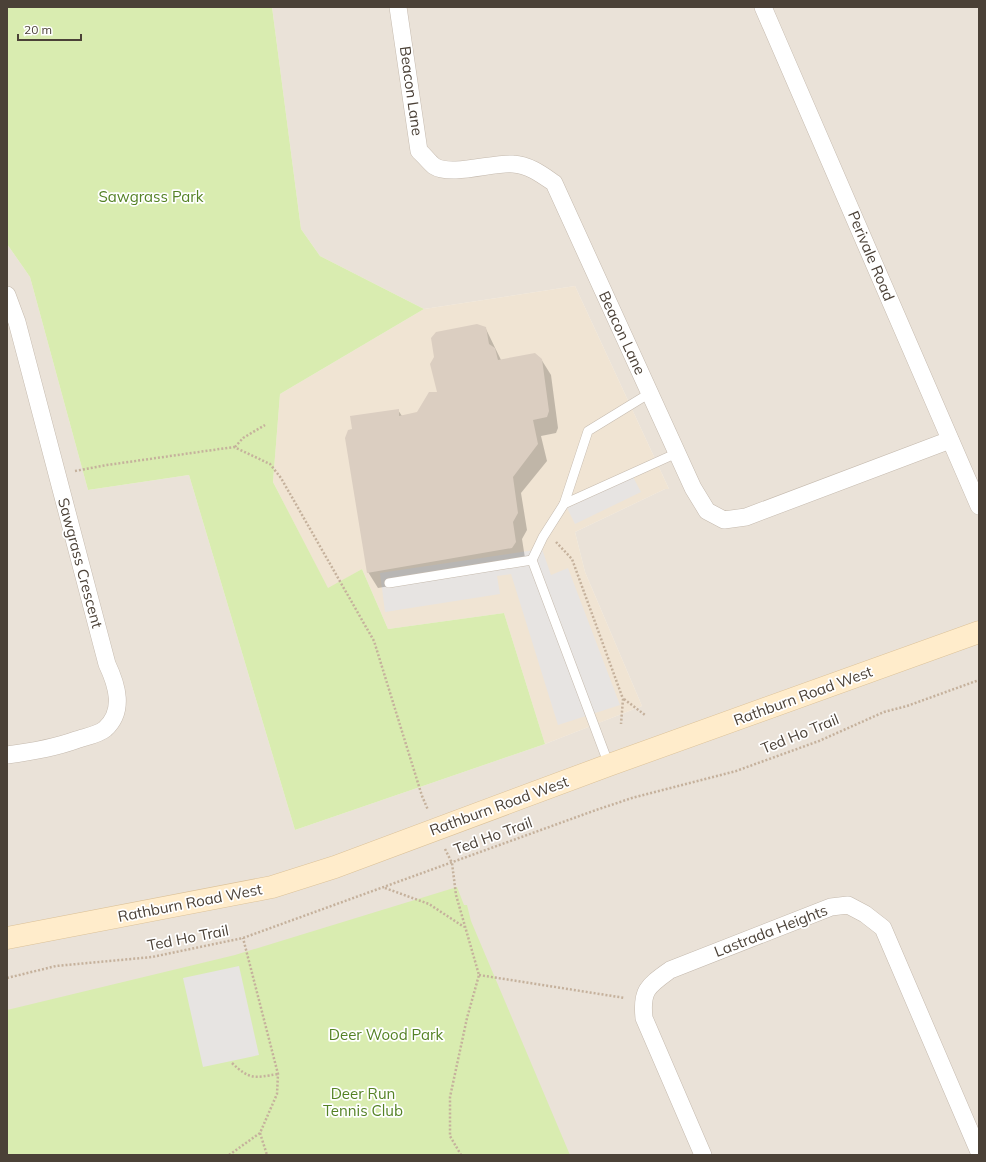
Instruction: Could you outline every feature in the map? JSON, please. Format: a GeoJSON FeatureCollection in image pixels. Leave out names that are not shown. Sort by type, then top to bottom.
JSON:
{"type":"FeatureCollection","features":[{"type":"Feature","properties":{"kind":"street","name":"Beacon Lane"},"geometry":{"type":"LineString","coordinates":[[398,7],[419,150],[435,166],[449,169],[513,164],[536,170],[554,183],[693,488],[707,511],[724,520],[746,517],[950,440]]}},
{"type":"Feature","properties":{"kind":"street","name":"Perivale Road"},"geometry":{"type":"LineString","coordinates":[[763,7],[979,506]]}},
{"type":"Feature","properties":{"kind":"street","name":"Sawgrass Crescent"},"geometry":{"type":"LineString","coordinates":[[7,295],[17,322],[107,664],[117,688],[118,701],[112,720],[104,730],[65,744],[7,755]]}},
{"type":"Feature","properties":{"kind":"street","name":"Rathburn Road West"},"geometry":{"type":"LineString","coordinates":[[7,938],[272,887],[335,867],[609,765],[979,632]]}},
{"type":"Feature","properties":{"kind":"street","name":"Lastrada Heights"},"geometry":{"type":"LineString","coordinates":[[642,1001],[651,984],[670,970],[831,907],[848,905],[865,914],[883,928],[979,1152]]}},
{"type":"Feature","properties":{"kind":"street"},"geometry":{"type":"LineString","coordinates":[[642,1001],[644,1018],[703,1155]]}},
{"type":"Feature","properties":{"kind":"lane"},"geometry":{"type":"LineString","coordinates":[[609,765],[532,560],[543,537],[564,504],[588,431],[650,393]]}},
{"type":"Feature","properties":{"kind":"lane"},"geometry":{"type":"LineString","coordinates":[[564,504],[677,453]]}},
{"type":"Feature","properties":{"kind":"lane"},"geometry":{"type":"LineString","coordinates":[[389,583],[532,560]]}},
{"type":"Feature","properties":{"kind":"path"},"geometry":{"type":"LineString","coordinates":[[234,447],[243,438],[265,425]]}},
{"type":"Feature","properties":{"kind":"path"},"geometry":{"type":"LineString","coordinates":[[57,474],[107,465],[234,447],[270,464],[280,478],[374,641],[422,796],[427,807]]}},
{"type":"Feature","properties":{"kind":"path"},"geometry":{"type":"LineString","coordinates":[[543,537],[556,542],[572,559],[624,699],[621,724]]}},
{"type":"Feature","properties":{"kind":"path","name":"Ted Ho Trail"},"geometry":{"type":"LineString","coordinates":[[7,978],[56,966],[152,957],[243,938],[385,888],[596,810],[632,798],[736,771],[819,741],[884,712],[907,706],[979,680]]}},
{"type":"Feature","properties":{"kind":"path"},"geometry":{"type":"LineString","coordinates":[[624,699],[645,715]]}},
{"type":"Feature","properties":{"kind":"path"},"geometry":{"type":"LineString","coordinates":[[446,849],[452,863],[456,895],[464,928],[479,975],[467,1018],[450,1097],[450,1136],[461,1155]]}},
{"type":"Feature","properties":{"kind":"path"},"geometry":{"type":"LineString","coordinates":[[385,888],[429,904],[464,928]]}},
{"type":"Feature","properties":{"kind":"path"},"geometry":{"type":"LineString","coordinates":[[229,1155],[260,1133],[277,1094],[278,1074],[243,938]]}},
{"type":"Feature","properties":{"kind":"path"},"geometry":{"type":"LineString","coordinates":[[479,975],[642,1001]]}},
{"type":"Feature","properties":{"kind":"path"},"geometry":{"type":"LineString","coordinates":[[232,1063],[245,1076],[260,1077],[278,1074]]}},
{"type":"Feature","properties":{"kind":"path"},"geometry":{"type":"LineString","coordinates":[[260,1133],[267,1155]]}},
{"type":"Feature","properties":{"kind":"shaded area"},"geometry":{"type":"Polygon","coordinates":[[[272,7],[979,7],[979,1155],[7,1155],[7,244],[30,277],[88,490],[189,475],[295,830],[545,744],[642,706],[585,572],[575,532],[665,489],[669,489],[575,286],[424,309],[320,256],[301,229],[272,7]]]}},
{"type":"Feature","properties":{"kind":"shaded area"},"geometry":{"type":"Polygon","coordinates":[[[575,286],[669,489],[665,489],[575,532],[585,572],[642,706],[545,744],[504,613],[388,629],[362,569],[328,589],[273,482],[280,394],[424,309],[575,286]]]}},
{"type":"Feature","properties":{"kind":"shaded area"},"geometry":{"type":"Polygon","coordinates":[[[633,477],[641,492],[575,524],[567,508],[633,477]]]}},
{"type":"Feature","properties":{"kind":"shaded area"},"geometry":{"type":"Polygon","coordinates":[[[542,549],[551,575],[568,568],[620,705],[558,725],[511,574],[497,576],[500,594],[385,612],[380,573],[542,549]]]}},
{"type":"Feature","properties":{"kind":"shaded area"},"geometry":{"type":"Polygon","coordinates":[[[239,966],[259,1055],[203,1067],[183,978],[239,966]]]}},
{"type":"Feature","properties":{"kind":"green space","name":"Sawgrass Park"},"geometry":{"type":"Polygon","coordinates":[[[7,7],[272,7],[301,229],[320,256],[424,309],[280,394],[273,482],[328,588],[362,569],[388,629],[504,613],[545,744],[295,830],[189,475],[88,490],[30,277],[7,244],[7,7]]]}},
{"type":"Feature","properties":{"kind":"green space","name":"Deer Wood Park"},"geometry":{"type":"Polygon","coordinates":[[[457,887],[464,905],[467,905],[471,921],[570,1155],[7,1155],[7,1010],[235,955],[457,887]]]}},
{"type":"Feature","properties":{"kind":"building"},"geometry":{"type":"Polygon","coordinates":[[[477,324],[486,327],[489,344],[495,348],[498,360],[535,353],[542,359],[549,411],[547,417],[533,420],[538,444],[513,477],[518,513],[513,522],[516,542],[512,548],[367,573],[345,438],[348,430],[352,429],[350,416],[399,409],[399,416],[417,412],[429,392],[437,392],[430,364],[434,357],[431,338],[436,332],[477,324]]]}},
{"type":"Feature","properties":{"kind":"park label","name":"Deer Run Tennis Club"},"geometry":{"type":"Point","coordinates":[363,1102]}}]}
